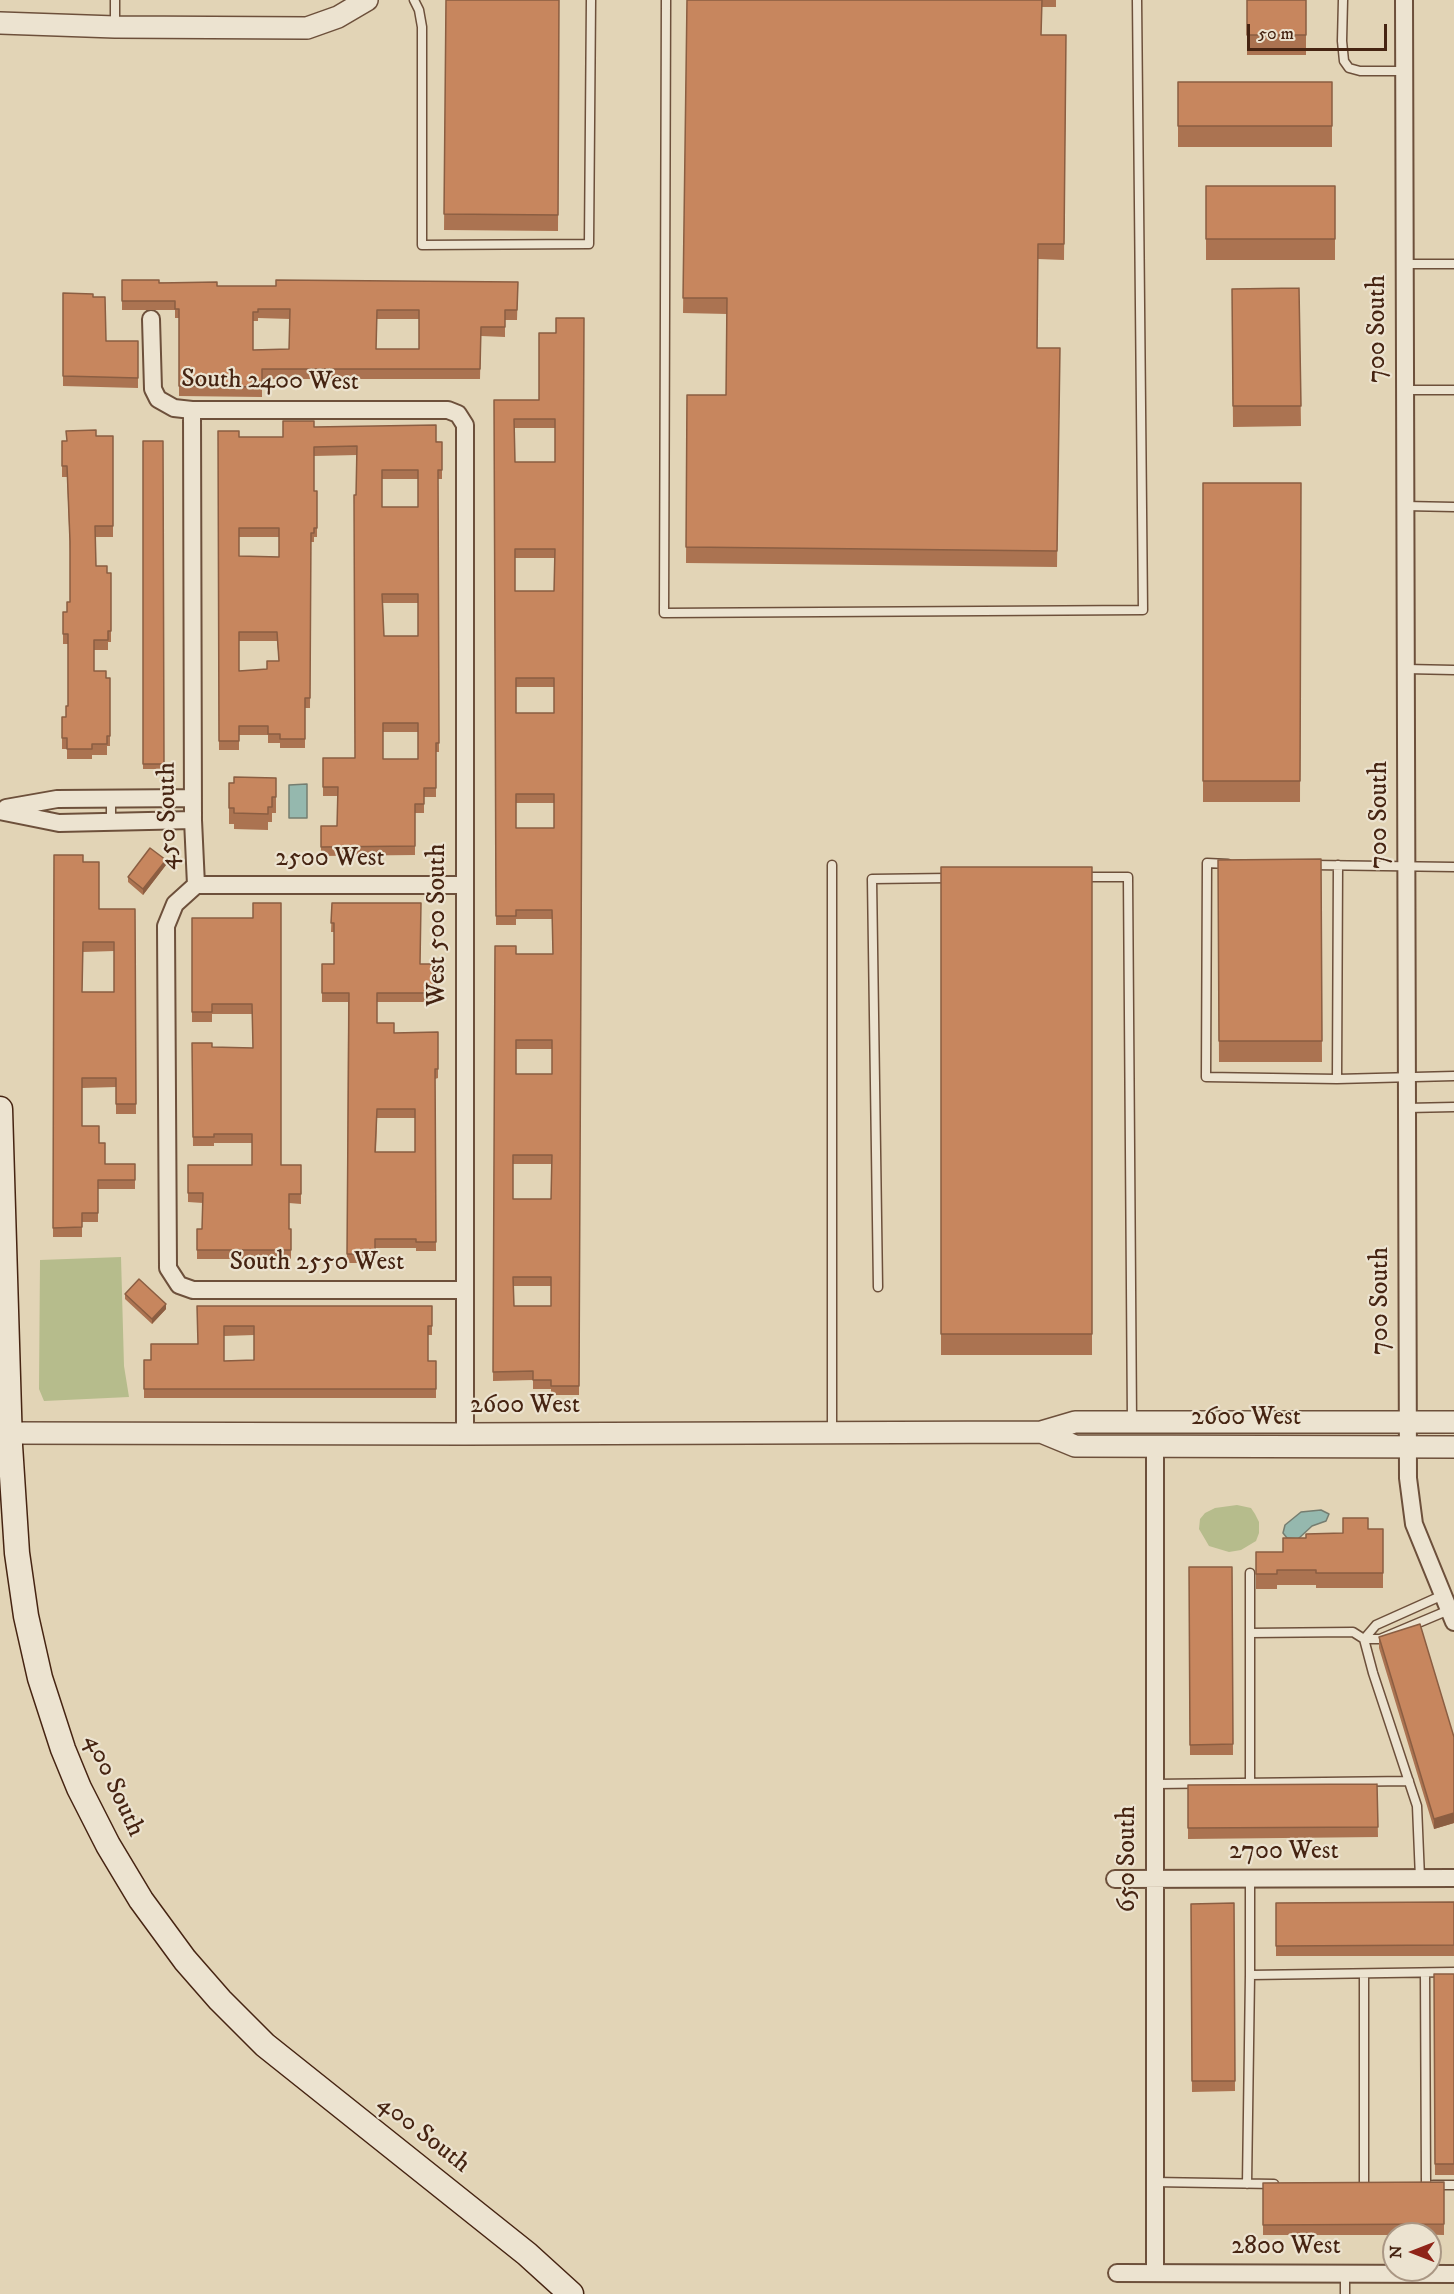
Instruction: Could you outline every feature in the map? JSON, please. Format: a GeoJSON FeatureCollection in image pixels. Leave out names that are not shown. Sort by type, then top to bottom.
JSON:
{"type":"FeatureCollection","features":[{"type":"Feature","properties":{"kind":"main road","name":"400 South"},"geometry":{"type":"LineString","coordinates":[[0,1109],[7,1418],[16,1553],[26,1616],[40,1678],[63,1749],[79,1788],[108,1845],[141,1900],[192,1968],[220,2000],[266,2045],[527,2254],[571,2294]]}},
{"type":"Feature","properties":{"kind":"street"},"geometry":{"type":"LineString","coordinates":[[0,23],[115,27],[307,28],[338,17],[367,0]]}},
{"type":"Feature","properties":{"kind":"street","name":"700 South"},"geometry":{"type":"LineString","coordinates":[[1404,0],[1407,1422],[1409,1490],[1414,1524],[1448,1609]]}},
{"type":"Feature","properties":{"kind":"street","name":"South 2400 West"},"geometry":{"type":"LineString","coordinates":[[151,319],[154,392],[158,399],[170,406],[192,410],[448,410],[454,411],[461,417]]}},
{"type":"Feature","properties":{"kind":"street","name":"450 South"},"geometry":{"type":"LineString","coordinates":[[174,1280],[168,1268],[167,1256],[166,926],[174,904],[196,885],[192,410]]}},
{"type":"Feature","properties":{"kind":"street","name":"West 500 South"},"geometry":{"type":"LineString","coordinates":[[461,417],[466,432],[463,1290],[465,1434]]}},
{"type":"Feature","properties":{"kind":"street"},"geometry":{"type":"LineString","coordinates":[[0,810],[57,799],[194,798]]}},
{"type":"Feature","properties":{"kind":"street"},"geometry":{"type":"LineString","coordinates":[[0,810],[59,823],[194,820]]}},
{"type":"Feature","properties":{"kind":"street","name":"2500 West"},"geometry":{"type":"LineString","coordinates":[[196,885],[465,885]]}},
{"type":"Feature","properties":{"kind":"street","name":"South 2550 West"},"geometry":{"type":"LineString","coordinates":[[174,1280],[192,1290],[463,1290]]}},
{"type":"Feature","properties":{"kind":"street","name":"2600 West"},"geometry":{"type":"LineString","coordinates":[[7,1418],[465,1434],[1041,1432],[1075,1422],[1454,1422]]}},
{"type":"Feature","properties":{"kind":"street","name":"2600 West"},"geometry":{"type":"LineString","coordinates":[[1041,1432],[1075,1446],[1454,1447]]}},
{"type":"Feature","properties":{"kind":"street","name":"650 South"},"geometry":{"type":"LineString","coordinates":[[1155,1446],[1155,2272]]}},
{"type":"Feature","properties":{"kind":"street","name":"2700 West"},"geometry":{"type":"LineString","coordinates":[[1115,1879],[1454,1878]]}},
{"type":"Feature","properties":{"kind":"street","name":"2800 West"},"geometry":{"type":"LineString","coordinates":[[1117,2273],[1454,2274]]}},
{"type":"Feature","properties":{"kind":"lane"},"geometry":{"type":"LineString","coordinates":[[115,27],[116,0]]}},
{"type":"Feature","properties":{"kind":"lane"},"geometry":{"type":"LineString","coordinates":[[414,0],[419,10],[422,27],[422,245],[458,245],[589,244],[591,0]]}},
{"type":"Feature","properties":{"kind":"lane"},"geometry":{"type":"LineString","coordinates":[[666,0],[664,612],[1143,610],[1137,0]]}},
{"type":"Feature","properties":{"kind":"lane"},"geometry":{"type":"LineString","coordinates":[[1343,0],[1342,41],[1344,61],[1348,68],[1360,71],[1404,71]]}},
{"type":"Feature","properties":{"kind":"lane"},"geometry":{"type":"LineString","coordinates":[[1405,264],[1454,264]]}},
{"type":"Feature","properties":{"kind":"lane"},"geometry":{"type":"LineString","coordinates":[[1405,390],[1454,390]]}},
{"type":"Feature","properties":{"kind":"lane"},"geometry":{"type":"LineString","coordinates":[[1405,506],[1454,507]]}},
{"type":"Feature","properties":{"kind":"lane"},"geometry":{"type":"LineString","coordinates":[[1406,669],[1454,670]]}},
{"type":"Feature","properties":{"kind":"lane"},"geometry":{"type":"LineString","coordinates":[[111,798],[111,822]]}},
{"type":"Feature","properties":{"kind":"lane"},"geometry":{"type":"LineString","coordinates":[[1243,864],[1207,863],[1206,1077],[1337,1079],[1454,1076]]}},
{"type":"Feature","properties":{"kind":"lane"},"geometry":{"type":"LineString","coordinates":[[1302,864],[1454,867]]}},
{"type":"Feature","properties":{"kind":"lane"},"geometry":{"type":"LineString","coordinates":[[832,865],[832,1432]]}},
{"type":"Feature","properties":{"kind":"lane"},"geometry":{"type":"LineString","coordinates":[[1337,1079],[1338,865]]}},
{"type":"Feature","properties":{"kind":"lane"},"geometry":{"type":"LineString","coordinates":[[1070,877],[1128,877],[1132,1422]]}},
{"type":"Feature","properties":{"kind":"lane"},"geometry":{"type":"LineString","coordinates":[[878,1287],[872,879],[954,878]]}},
{"type":"Feature","properties":{"kind":"lane"},"geometry":{"type":"LineString","coordinates":[[1407,1108],[1454,1107]]}},
{"type":"Feature","properties":{"kind":"lane"},"geometry":{"type":"LineString","coordinates":[[1250,1573],[1250,1785]]}},
{"type":"Feature","properties":{"kind":"lane"},"geometry":{"type":"LineString","coordinates":[[1364,1639],[1376,1625],[1448,1609]]}},
{"type":"Feature","properties":{"kind":"lane"},"geometry":{"type":"LineString","coordinates":[[1250,1633],[1353,1632],[1364,1639],[1380,1639],[1448,1609]]}},
{"type":"Feature","properties":{"kind":"lane"},"geometry":{"type":"LineString","coordinates":[[1364,1639],[1417,1806],[1420,1878]]}},
{"type":"Feature","properties":{"kind":"lane"},"geometry":{"type":"LineString","coordinates":[[1155,1784],[1250,1785],[1409,1781]]}},
{"type":"Feature","properties":{"kind":"lane"},"geometry":{"type":"LineString","coordinates":[[1247,2184],[1250,1878]]}},
{"type":"Feature","properties":{"kind":"lane"},"geometry":{"type":"LineString","coordinates":[[1250,1975],[1454,1972]]}},
{"type":"Feature","properties":{"kind":"lane"},"geometry":{"type":"LineString","coordinates":[[1425,1973],[1426,2185]]}},
{"type":"Feature","properties":{"kind":"lane"},"geometry":{"type":"LineString","coordinates":[[1364,1974],[1364,2184]]}},
{"type":"Feature","properties":{"kind":"lane"},"geometry":{"type":"LineString","coordinates":[[1154,2182],[1282,2184]]}},
{"type":"Feature","properties":{"kind":"lane"},"geometry":{"type":"LineString","coordinates":[[1353,2184],[1375,2184]]}},
{"type":"Feature","properties":{"kind":"lane"},"geometry":{"type":"LineString","coordinates":[[1416,2185],[1454,2185]]}},
{"type":"Feature","properties":{"kind":"lane"},"geometry":{"type":"LineString","coordinates":[[1345,2274],[1345,2294]]}},
{"type":"Feature","properties":{"kind":"green space"},"geometry":{"type":"Polygon","coordinates":[[[121,1257],[124,1366],[129,1397],[44,1401],[39,1389],[40,1260],[121,1257]]]}},
{"type":"Feature","properties":{"kind":"green space"},"geometry":{"type":"Polygon","coordinates":[[[1237,1505],[1251,1508],[1255,1514],[1259,1522],[1256,1541],[1241,1550],[1229,1552],[1209,1546],[1199,1529],[1200,1519],[1205,1513],[1215,1508],[1237,1505]]]}},
{"type":"Feature","properties":{"kind":"water"},"geometry":{"type":"Polygon","coordinates":[[[307,784],[307,818],[289,818],[289,785],[307,784]]]}},
{"type":"Feature","properties":{"kind":"water"},"geometry":{"type":"Polygon","coordinates":[[[1321,1510],[1329,1514],[1326,1521],[1312,1526],[1298,1539],[1287,1538],[1283,1533],[1285,1525],[1301,1512],[1321,1510]]]}},
{"type":"Feature","properties":{"kind":"building"},"geometry":{"type":"Polygon","coordinates":[[[446,0],[559,0],[558,215],[444,214],[446,0]]]}},
{"type":"Feature","properties":{"kind":"building"},"geometry":{"type":"Polygon","coordinates":[[[687,0],[1042,0],[1041,35],[1066,35],[1064,244],[1038,244],[1037,348],[1060,348],[1057,551],[686,547],[687,395],[726,395],[727,298],[683,298],[687,0]]]}},
{"type":"Feature","properties":{"kind":"building"},"geometry":{"type":"Polygon","coordinates":[[[1247,0],[1306,0],[1306,35],[1247,35],[1247,0]]]}},
{"type":"Feature","properties":{"kind":"building"},"geometry":{"type":"Polygon","coordinates":[[[1178,82],[1332,82],[1332,126],[1178,126],[1178,82]]]}},
{"type":"Feature","properties":{"kind":"building"},"geometry":{"type":"Polygon","coordinates":[[[1206,186],[1335,186],[1335,239],[1206,239],[1206,186]]]}},
{"type":"Feature","properties":{"kind":"building"},"geometry":{"type":"Polygon","coordinates":[[[122,280],[159,280],[159,283],[217,282],[217,286],[276,286],[276,280],[518,282],[517,310],[505,310],[505,327],[481,327],[480,369],[262,369],[262,387],[179,386],[179,309],[175,309],[175,301],[122,301],[122,280]],[[258,309],[258,312],[253,312],[253,350],[289,349],[290,309],[258,309]],[[377,310],[376,349],[419,349],[419,310],[377,310]]]}},
{"type":"Feature","properties":{"kind":"building"},"geometry":{"type":"Polygon","coordinates":[[[1299,288],[1301,406],[1233,406],[1232,289],[1299,288]]]}},
{"type":"Feature","properties":{"kind":"building"},"geometry":{"type":"Polygon","coordinates":[[[63,293],[93,294],[93,297],[105,297],[106,341],[138,341],[138,378],[63,376],[63,293]]]}},
{"type":"Feature","properties":{"kind":"building"},"geometry":{"type":"Polygon","coordinates":[[[556,318],[584,318],[579,1386],[551,1386],[551,1380],[533,1380],[533,1371],[493,1372],[495,946],[516,946],[516,954],[553,954],[552,910],[516,910],[516,916],[496,916],[494,400],[539,400],[539,333],[556,333],[556,318]],[[514,419],[515,462],[555,462],[555,419],[514,419]],[[515,549],[515,591],[554,591],[555,549],[515,549]],[[516,678],[516,713],[554,713],[554,678],[516,678]],[[516,794],[516,828],[554,828],[554,794],[516,794]],[[516,1040],[516,1074],[552,1074],[552,1040],[516,1040]],[[513,1155],[513,1199],[551,1199],[552,1155],[513,1155]],[[513,1277],[514,1306],[551,1306],[551,1277],[513,1277]]]}},
{"type":"Feature","properties":{"kind":"building"},"geometry":{"type":"Polygon","coordinates":[[[283,421],[314,421],[314,427],[436,425],[436,442],[442,442],[442,470],[438,470],[439,743],[436,743],[436,788],[424,788],[424,804],[415,804],[415,846],[321,847],[321,826],[337,826],[338,787],[323,787],[323,758],[355,758],[354,495],[356,495],[357,446],[314,447],[317,528],[314,528],[314,533],[311,533],[310,698],[305,698],[305,739],[280,739],[280,734],[268,734],[268,726],[239,726],[239,741],[219,741],[218,431],[239,431],[239,437],[283,437],[283,421]],[[382,470],[382,507],[418,507],[418,470],[382,470]],[[239,528],[239,556],[279,557],[279,528],[239,528]],[[382,594],[384,636],[418,636],[418,594],[382,594]],[[239,632],[239,671],[267,669],[267,661],[279,661],[277,632],[239,632]],[[383,723],[383,759],[418,759],[418,723],[383,723]]]}},
{"type":"Feature","properties":{"kind":"building"},"geometry":{"type":"Polygon","coordinates":[[[96,430],[96,436],[113,436],[113,526],[95,526],[96,566],[107,566],[107,573],[111,573],[111,631],[108,631],[108,640],[94,640],[94,671],[106,671],[106,678],[110,678],[110,736],[107,736],[107,744],[92,744],[92,749],[67,749],[67,738],[62,738],[62,717],[66,717],[66,706],[68,706],[68,634],[63,634],[63,612],[67,612],[67,602],[70,602],[70,541],[67,466],[62,466],[62,441],[67,441],[66,431],[96,430]]]}},
{"type":"Feature","properties":{"kind":"building"},"geometry":{"type":"Polygon","coordinates":[[[143,441],[163,441],[164,764],[143,764],[143,441]]]}},
{"type":"Feature","properties":{"kind":"building"},"geometry":{"type":"Polygon","coordinates":[[[1203,483],[1301,483],[1300,781],[1203,781],[1203,483]]]}},
{"type":"Feature","properties":{"kind":"building"},"geometry":{"type":"Polygon","coordinates":[[[234,777],[276,778],[276,797],[272,797],[272,807],[268,807],[268,814],[234,813],[234,808],[229,808],[229,783],[234,783],[234,777]]]}},
{"type":"Feature","properties":{"kind":"building"},"geometry":{"type":"Polygon","coordinates":[[[150,848],[166,860],[143,889],[128,877],[150,848]]]}},
{"type":"Feature","properties":{"kind":"building"},"geometry":{"type":"Polygon","coordinates":[[[54,855],[83,855],[83,862],[99,862],[99,909],[135,909],[136,1104],[116,1104],[116,1078],[82,1078],[82,1126],[99,1126],[99,1143],[105,1143],[105,1164],[135,1164],[135,1180],[98,1180],[98,1213],[82,1213],[82,1227],[53,1228],[54,855]],[[83,942],[82,992],[114,992],[114,942],[83,942]]]}},
{"type":"Feature","properties":{"kind":"building"},"geometry":{"type":"Polygon","coordinates":[[[1321,859],[1322,1041],[1219,1041],[1218,860],[1321,859]]]}},
{"type":"Feature","properties":{"kind":"building"},"geometry":{"type":"Polygon","coordinates":[[[941,867],[1092,867],[1092,1334],[941,1334],[941,867]]]}},
{"type":"Feature","properties":{"kind":"building"},"geometry":{"type":"Polygon","coordinates":[[[253,903],[281,903],[281,1165],[301,1165],[301,1194],[289,1194],[291,1250],[197,1250],[197,1229],[202,1229],[203,1193],[188,1193],[188,1165],[252,1165],[252,1134],[214,1134],[214,1137],[193,1137],[192,1043],[212,1043],[212,1047],[253,1048],[252,1004],[212,1004],[212,1012],[192,1012],[192,918],[253,918],[253,903]]]}},
{"type":"Feature","properties":{"kind":"building"},"geometry":{"type":"Polygon","coordinates":[[[332,903],[421,903],[420,964],[435,964],[435,993],[377,993],[377,1023],[394,1023],[394,1033],[438,1032],[438,1069],[435,1069],[436,1242],[416,1242],[416,1239],[375,1239],[375,1254],[347,1254],[349,993],[322,993],[322,964],[334,964],[334,923],[331,923],[332,903]],[[377,1109],[375,1152],[415,1152],[415,1109],[377,1109]]]}},
{"type":"Feature","properties":{"kind":"building"},"geometry":{"type":"Polygon","coordinates":[[[139,1279],[166,1304],[152,1319],[125,1294],[139,1279]]]}},
{"type":"Feature","properties":{"kind":"building"},"geometry":{"type":"Polygon","coordinates":[[[197,1306],[432,1306],[432,1326],[428,1326],[428,1361],[436,1361],[436,1389],[144,1389],[144,1360],[151,1360],[151,1344],[198,1344],[197,1306]],[[224,1326],[224,1361],[254,1360],[254,1326],[224,1326]]]}},
{"type":"Feature","properties":{"kind":"building"},"geometry":{"type":"Polygon","coordinates":[[[1343,1518],[1368,1518],[1368,1529],[1383,1529],[1383,1573],[1316,1573],[1316,1570],[1277,1570],[1277,1574],[1256,1574],[1256,1552],[1283,1552],[1283,1538],[1306,1538],[1306,1534],[1343,1533],[1343,1518]]]}},
{"type":"Feature","properties":{"kind":"building"},"geometry":{"type":"Polygon","coordinates":[[[1189,1567],[1232,1567],[1233,1744],[1190,1745],[1189,1567]]]}},
{"type":"Feature","properties":{"kind":"building"},"geometry":{"type":"Polygon","coordinates":[[[1420,1624],[1454,1737],[1454,1813],[1434,1819],[1379,1637],[1420,1624]]]}},
{"type":"Feature","properties":{"kind":"building"},"geometry":{"type":"Polygon","coordinates":[[[1377,1784],[1378,1827],[1188,1828],[1188,1785],[1377,1784]]]}},
{"type":"Feature","properties":{"kind":"building"},"geometry":{"type":"Polygon","coordinates":[[[1454,1902],[1454,1945],[1276,1946],[1276,1903],[1454,1902]]]}},
{"type":"Feature","properties":{"kind":"building"},"geometry":{"type":"Polygon","coordinates":[[[1234,1903],[1235,2081],[1192,2081],[1191,1904],[1234,1903]]]}},
{"type":"Feature","properties":{"kind":"building"},"geometry":{"type":"Polygon","coordinates":[[[1434,1974],[1454,1974],[1454,2164],[1435,2164],[1434,1974]]]}},
{"type":"Feature","properties":{"kind":"building"},"geometry":{"type":"Polygon","coordinates":[[[1444,2182],[1444,2224],[1442,2222],[1382,2222],[1382,2224],[1263,2225],[1263,2183],[1444,2182]]]}}]}
